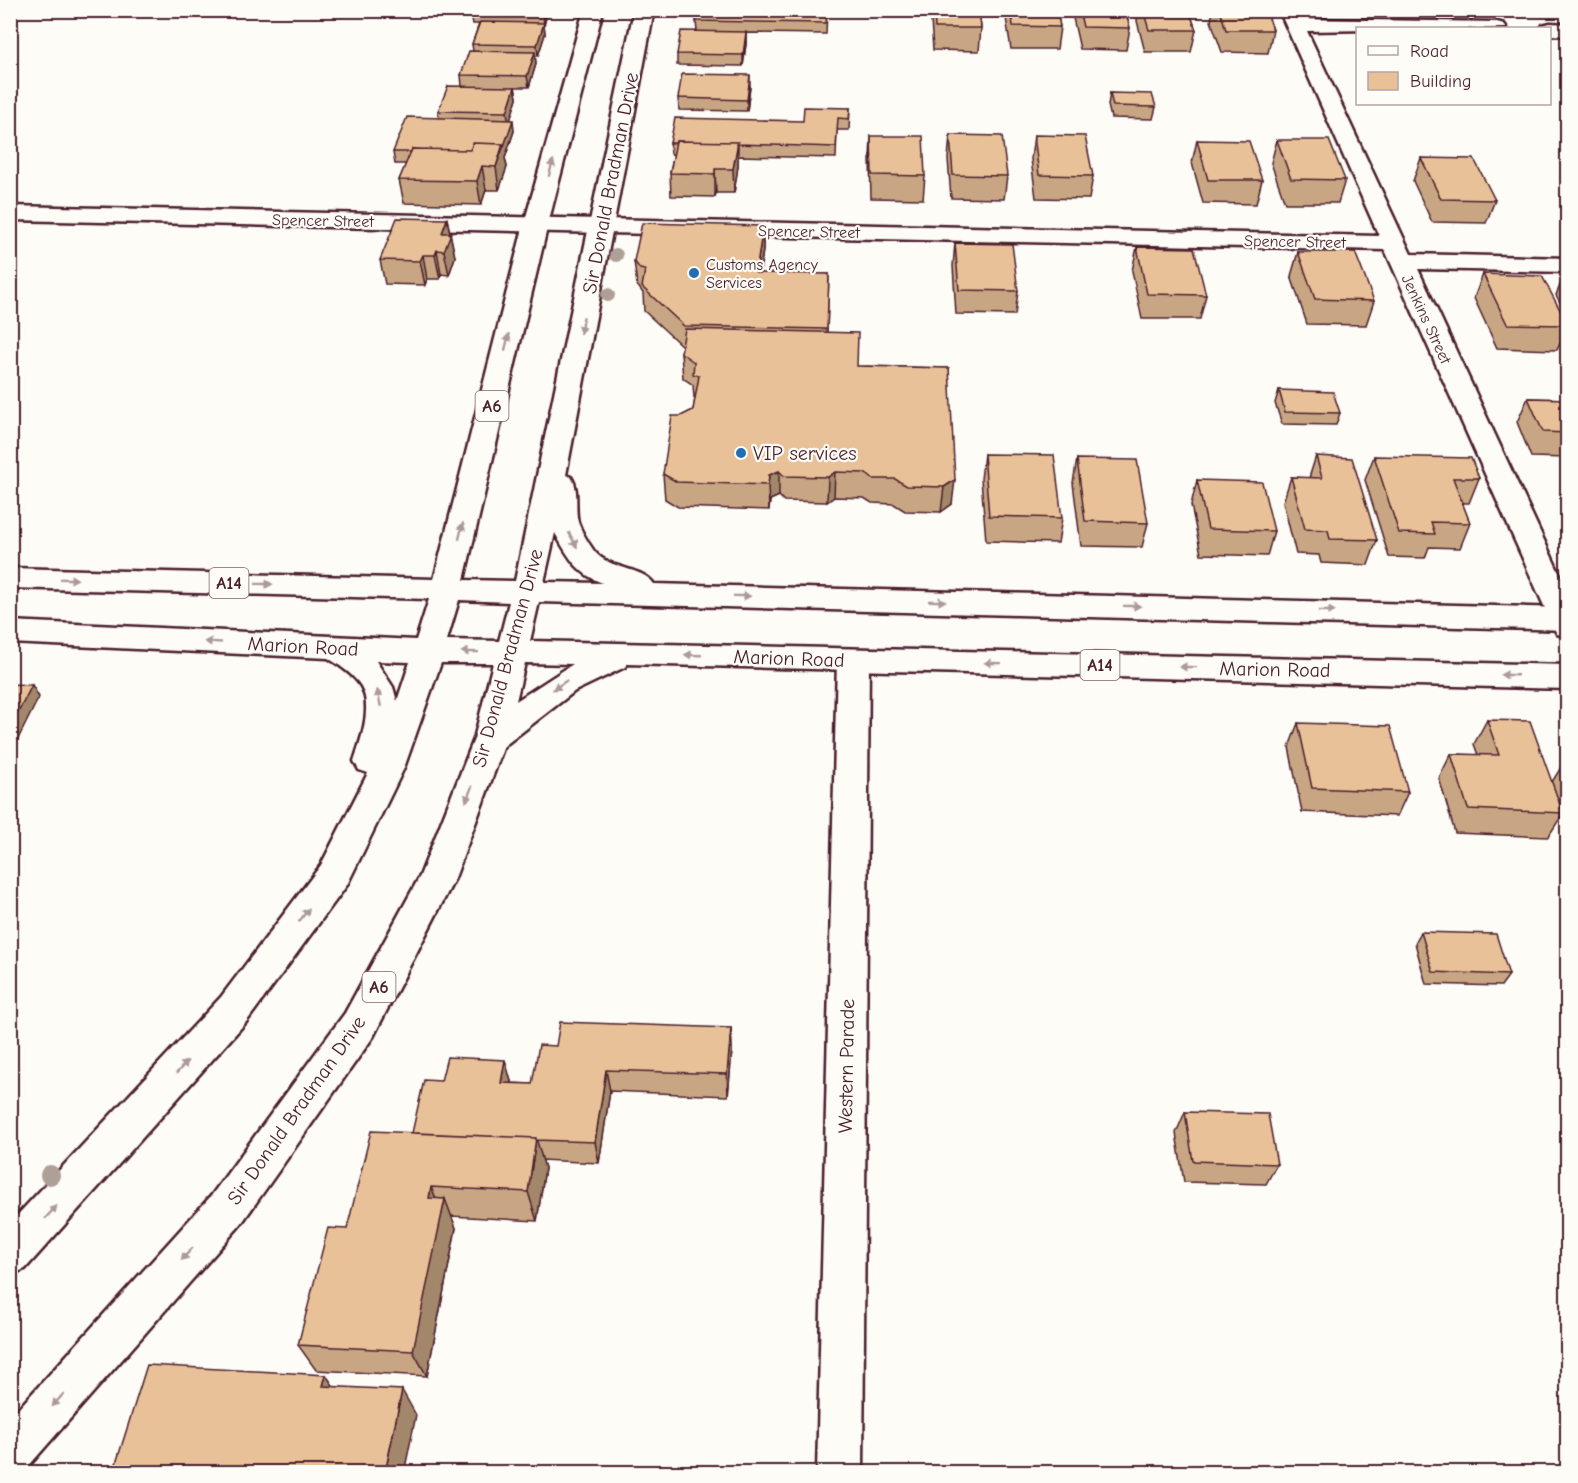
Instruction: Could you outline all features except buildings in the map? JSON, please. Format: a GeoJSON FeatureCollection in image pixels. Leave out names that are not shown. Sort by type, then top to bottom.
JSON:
{"type":"FeatureCollection","features":[{"type":"Feature","properties":{"kind":"main road","name":"A6"},"geometry":{"type":"LineString","coordinates":[[10,1254],[234,1009],[334,875],[387,768],[419,685],[447,588],[536,224],[594,10]]}},
{"type":"Feature","properties":{"kind":"main road","name":"Sir Donald Bradman Drive"},"geometry":{"type":"LineString","coordinates":[[10,1453],[226,1210],[358,1025],[437,878],[490,739],[527,590],[559,442],[644,10]]}},
{"type":"Feature","properties":{"kind":"main road"},"geometry":{"type":"LineString","coordinates":[[1291,18],[1476,27]]}},
{"type":"Feature","properties":{"kind":"main road","name":"Jenkins Street"},"geometry":{"type":"LineString","coordinates":[[1291,18],[1566,621]]}},
{"type":"Feature","properties":{"kind":"main road"},"geometry":{"type":"LineString","coordinates":[[1551,29],[1568,30]]}},
{"type":"Feature","properties":{"kind":"main road","name":"Spencer Street"},"geometry":{"type":"LineString","coordinates":[[10,213],[536,224],[1396,252],[1568,265]]}},
{"type":"Feature","properties":{"kind":"main road"},"geometry":{"type":"LineString","coordinates":[[559,442],[564,523],[584,559],[602,572],[663,594]]}},
{"type":"Feature","properties":{"kind":"main road","name":"A14"},"geometry":{"type":"LineString","coordinates":[[10,578],[527,590],[1566,621]]}},
{"type":"Feature","properties":{"kind":"main road","name":"Marion Road"},"geometry":{"type":"LineString","coordinates":[[10,632],[429,651],[633,653],[1568,677]]}},
{"type":"Feature","properties":{"kind":"main road"},"geometry":{"type":"LineString","coordinates":[[334,647],[363,666],[374,679],[381,703],[381,729],[334,875]]}},
{"type":"Feature","properties":{"kind":"main road"},"geometry":{"type":"LineString","coordinates":[[490,739],[544,695],[569,679],[592,666],[633,653]]}},
{"type":"Feature","properties":{"kind":"main road","name":"Western Parade"},"geometry":{"type":"LineString","coordinates":[[840,1473],[853,660]]}},
{"type":"Feature","properties":{"kind":"place","name":"Customs Agency Services"},"geometry":{"type":"Point","coordinates":[694,273]}},
{"type":"Feature","properties":{"kind":"place","name":"VIP services"},"geometry":{"type":"Point","coordinates":[741,453]}}]}
